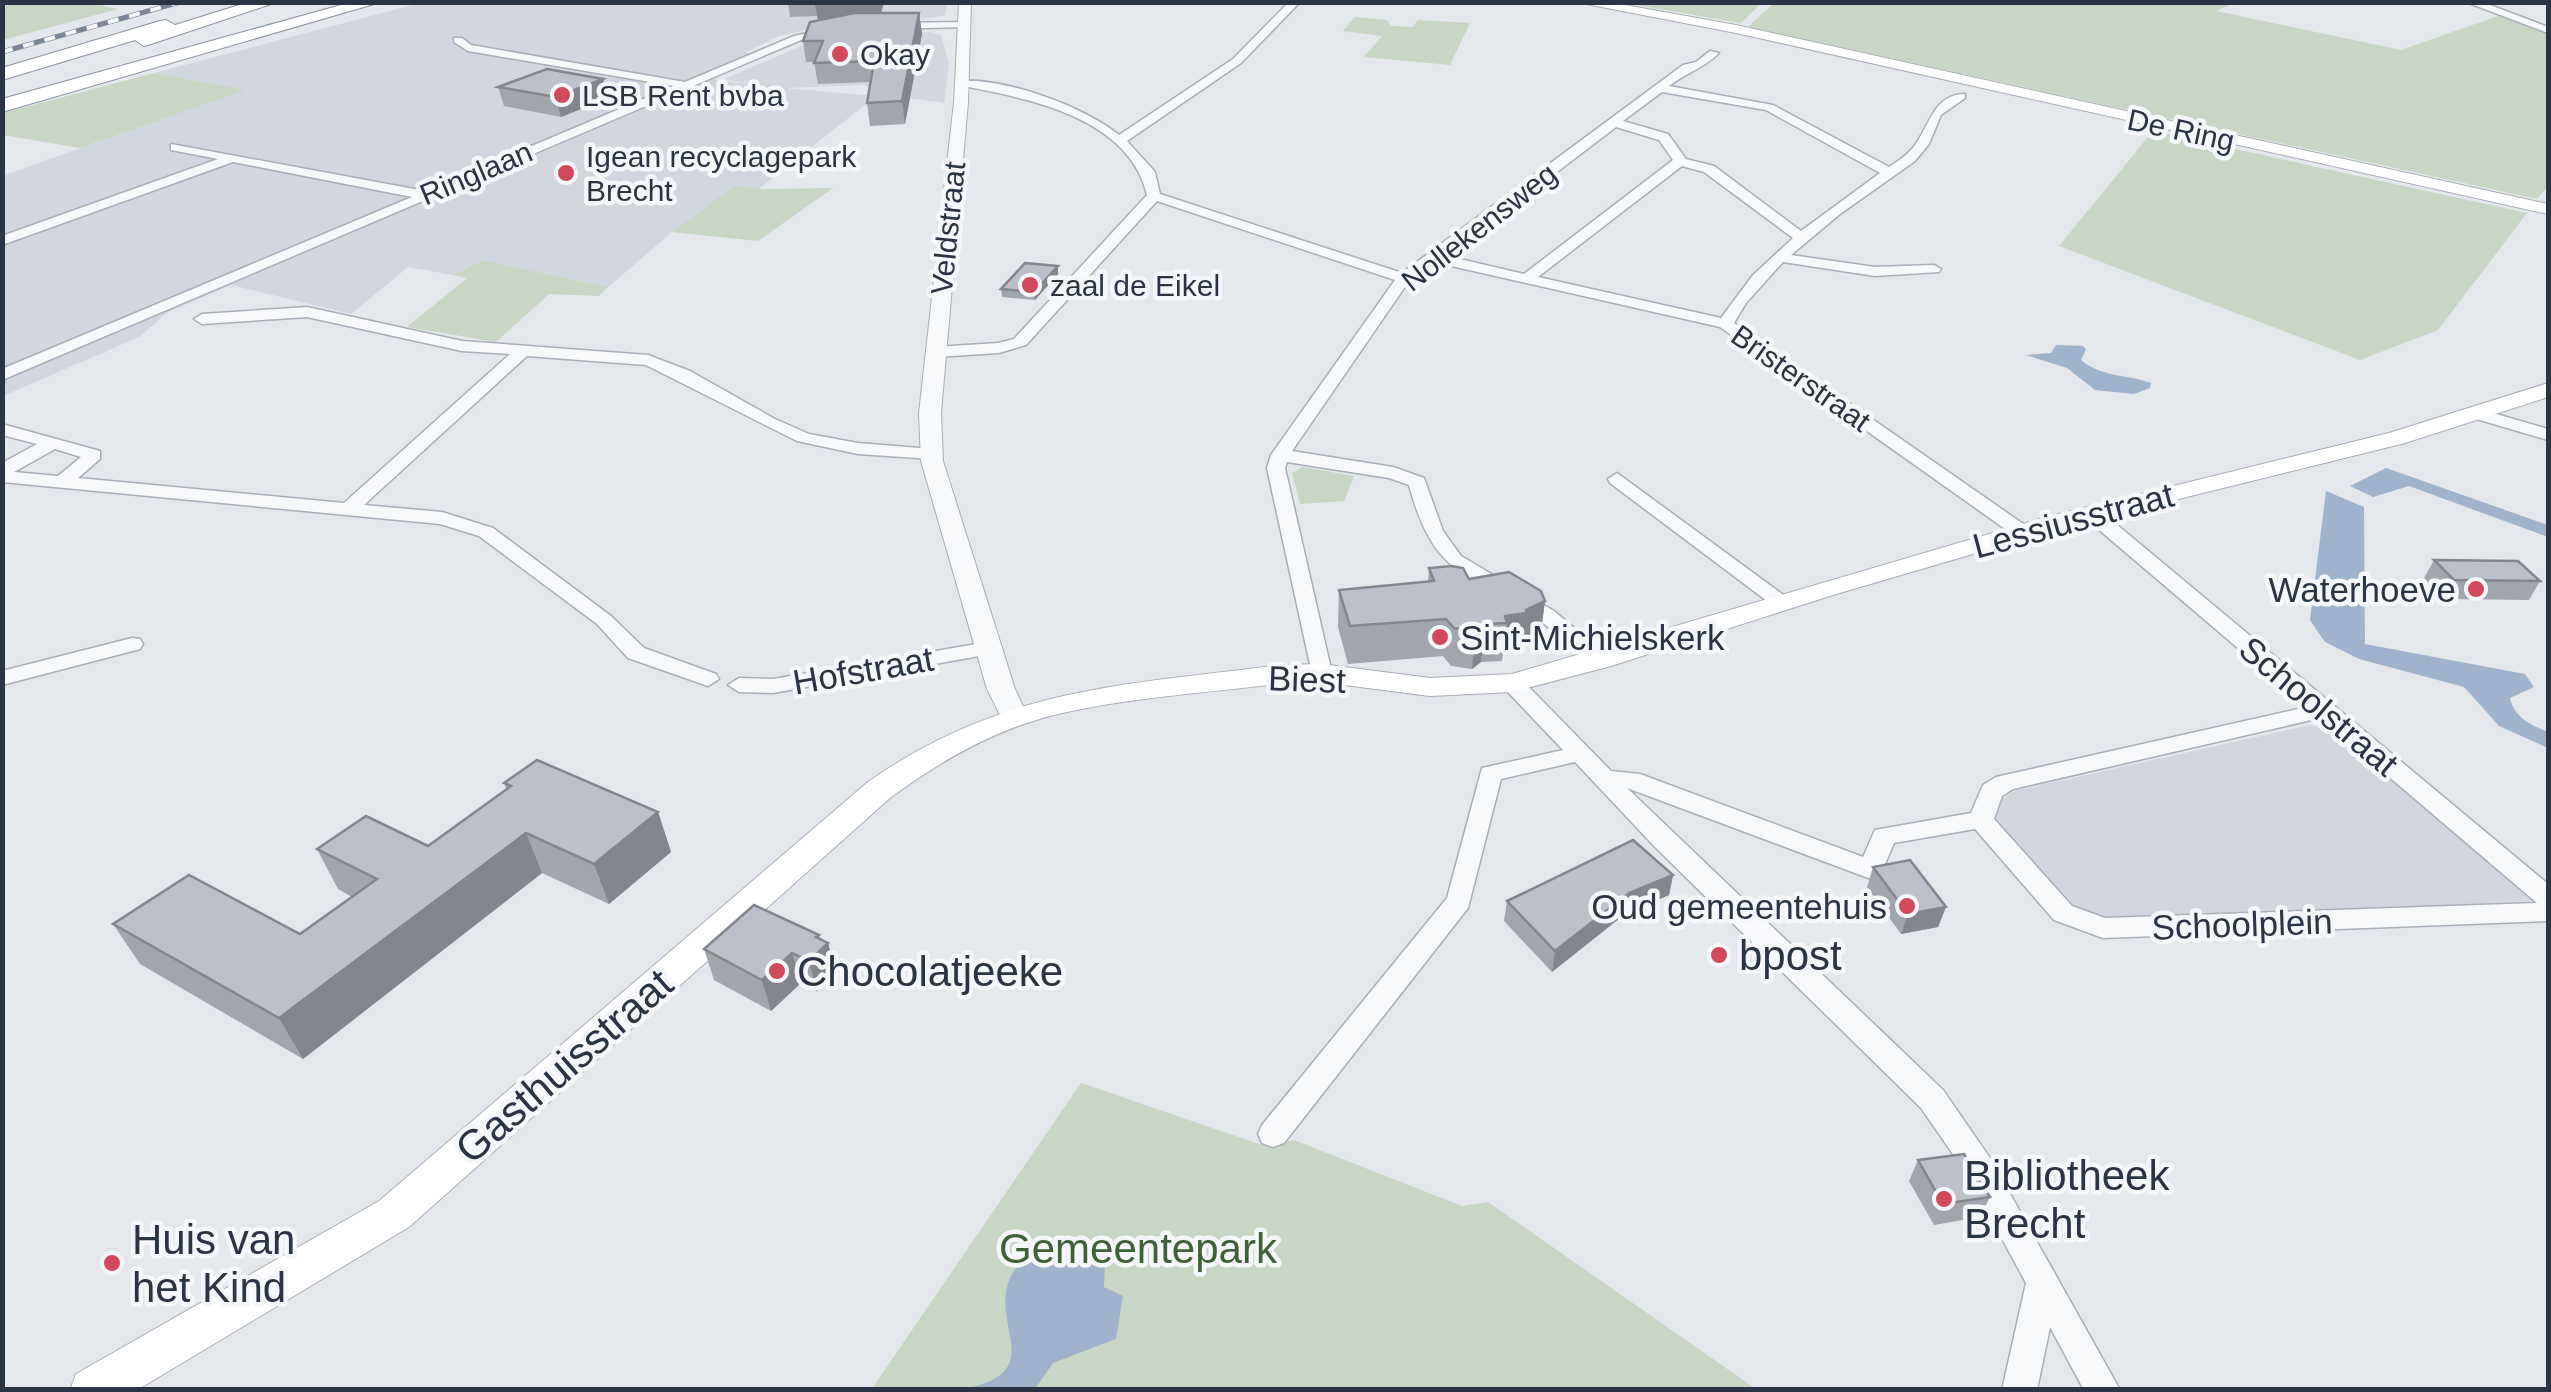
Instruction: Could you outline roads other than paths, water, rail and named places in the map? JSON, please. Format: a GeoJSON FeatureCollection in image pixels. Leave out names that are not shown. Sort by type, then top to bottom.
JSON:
{"type":"FeatureCollection","features":[{"type":"Feature","properties":{"kind":"highway"},"geometry":{"type":"LineString","coordinates":[[2,74],[242,2]]}},
{"type":"Feature","properties":{"kind":"highway"},"geometry":{"type":"LineString","coordinates":[[2,82],[269,2]]}},
{"type":"Feature","properties":{"kind":"highway"},"geometry":{"type":"LineString","coordinates":[[2,94],[305,2]]}},
{"type":"Feature","properties":{"kind":"highway"},"geometry":{"type":"LineString","coordinates":[[2,106],[373,2]]}},
{"type":"Feature","properties":{"kind":"main road","name":"De Ring"},"geometry":{"type":"LineString","coordinates":[[1582,2],[1814,48],[2548,209]]}},
{"type":"Feature","properties":{"kind":"main road","name":"Lessiusstraat"},"geometry":{"type":"LineString","coordinates":[[1601,660],[2022,532],[2479,414],[2548,390]]}},
{"type":"Feature","properties":{"kind":"main road","name":"Biest"},"geometry":{"type":"LineString","coordinates":[[1014,718],[1046,707],[1198,682],[1321,674],[1397,686],[1465,687],[1512,682],[1601,660]]}},
{"type":"Feature","properties":{"kind":"main road","name":"Gasthuisstraat"},"geometry":{"type":"LineString","coordinates":[[93,1390],[394,1214],[880,790],[921,760],[973,732],[1014,718]]}},
{"type":"Feature","properties":{"kind":"street","name":"Veldstraat"},"geometry":{"type":"LineString","coordinates":[[932,454],[930,414],[962,83],[966,2]]}},
{"type":"Feature","properties":{"kind":"street"},"geometry":{"type":"LineString","coordinates":[[1120,140],[1238,61],[1295,2]]}},
{"type":"Feature","properties":{"kind":"street"},"geometry":{"type":"LineString","coordinates":[[2471,2],[2548,30]]}},
{"type":"Feature","properties":{"kind":"street"},"geometry":{"type":"LineString","coordinates":[[873,27],[962,24]]}},
{"type":"Feature","properties":{"kind":"street","name":"Ringlaan"},"geometry":{"type":"LineString","coordinates":[[2,376],[798,38],[844,29]]}},
{"type":"Feature","properties":{"kind":"street"},"geometry":{"type":"LineString","coordinates":[[458,40],[468,48],[685,85]]}},
{"type":"Feature","properties":{"kind":"street","name":"Nollekensweg"},"geometry":{"type":"LineString","coordinates":[[1280,455],[1404,278],[1714,53]]}},
{"type":"Feature","properties":{"kind":"street"},"geometry":{"type":"LineString","coordinates":[[936,352],[999,348],[1020,342],[1154,196],[1151,173],[1120,140],[1068,111],[984,84],[962,83]]}},
{"type":"Feature","properties":{"kind":"street"},"geometry":{"type":"LineString","coordinates":[[1661,88],[1769,108],[1888,172]]}},
{"type":"Feature","properties":{"kind":"street"},"geometry":{"type":"LineString","coordinates":[[1725,324],[1737,300],[1802,238],[1911,158],[1924,144],[1936,113],[1962,96]]}},
{"type":"Feature","properties":{"kind":"street"},"geometry":{"type":"LineString","coordinates":[[1614,123],[1660,135],[1678,148],[1680,161]]}},
{"type":"Feature","properties":{"kind":"street"},"geometry":{"type":"LineString","coordinates":[[175,147],[424,196]]}},
{"type":"Feature","properties":{"kind":"street"},"geometry":{"type":"LineString","coordinates":[[2,241],[233,158]]}},
{"type":"Feature","properties":{"kind":"street"},"geometry":{"type":"LineString","coordinates":[[1680,161],[1710,169],[1802,238]]}},
{"type":"Feature","properties":{"kind":"street"},"geometry":{"type":"LineString","coordinates":[[1529,277],[1680,161]]}},
{"type":"Feature","properties":{"kind":"street"},"geometry":{"type":"LineString","coordinates":[[1154,196],[1404,278]]}},
{"type":"Feature","properties":{"kind":"street"},"geometry":{"type":"LineString","coordinates":[[1782,257],[1846,271],[1892,275],[1934,268]]}},
{"type":"Feature","properties":{"kind":"street","name":"Bristerstraat"},"geometry":{"type":"LineString","coordinates":[[1436,258],[1725,324],[2022,532]]}},
{"type":"Feature","properties":{"kind":"street"},"geometry":{"type":"LineString","coordinates":[[202,318],[308,312],[462,346],[648,360],[673,368],[786,431],[816,440],[932,454],[988,648],[1014,718]]}},
{"type":"Feature","properties":{"kind":"street"},"geometry":{"type":"LineString","coordinates":[[351,506],[522,352]]}},
{"type":"Feature","properties":{"kind":"street"},"geometry":{"type":"LineString","coordinates":[[2479,414],[2548,435]]}},
{"type":"Feature","properties":{"kind":"street"},"geometry":{"type":"LineString","coordinates":[[2,429],[94,456],[63,480]]}},
{"type":"Feature","properties":{"kind":"street"},"geometry":{"type":"LineString","coordinates":[[2,473],[53,443]]}},
{"type":"Feature","properties":{"kind":"street"},"geometry":{"type":"LineString","coordinates":[[1321,674],[1276,468],[1280,455],[1393,473],[1417,482],[1438,544],[1448,556],[1478,580],[1553,620],[1601,660]]}},
{"type":"Feature","properties":{"kind":"street"},"geometry":{"type":"LineString","coordinates":[[2,473],[442,518],[486,532],[604,620],[636,653],[708,679]]}},
{"type":"Feature","properties":{"kind":"street"},"geometry":{"type":"LineString","coordinates":[[1618,479],[1782,602]]}},
{"type":"Feature","properties":{"kind":"street","name":"Schoolstraat"},"geometry":{"type":"LineString","coordinates":[[2091,514],[2548,898]]}},
{"type":"Feature","properties":{"kind":"street"},"geometry":{"type":"LineString","coordinates":[[2,678],[132,644]]}},
{"type":"Feature","properties":{"kind":"street","name":"Hofstraat"},"geometry":{"type":"LineString","coordinates":[[739,686],[773,686],[988,648]]}},
{"type":"Feature","properties":{"kind":"street"},"geometry":{"type":"LineString","coordinates":[[1512,682],[1663,840],[1932,1098],[1980,1167],[2103,1390]]}},
{"type":"Feature","properties":{"kind":"street"},"geometry":{"type":"LineString","coordinates":[[1605,779],[1632,780],[1871,870],[1884,836],[1981,820],[1992,792],[2004,783],[2324,710]]}},
{"type":"Feature","properties":{"kind":"street"},"geometry":{"type":"LineString","coordinates":[[1273,1134],[1459,901],[1490,774],[1582,753]]}},
{"type":"Feature","properties":{"kind":"street","name":"Schoolplein"},"geometry":{"type":"LineString","coordinates":[[1981,820],[2063,913],[2081,923],[2104,928],[2548,912]]}},
{"type":"Feature","properties":{"kind":"street"},"geometry":{"type":"LineString","coordinates":[[2019,1390],[2042,1284]]}},
{"type":"Feature","properties":{"kind":"water"},"geometry":{"type":"Polygon","coordinates":[[[2056,345],[2083,346],[2086,349],[2081,360],[2089,366],[2151,383],[2150,388],[2134,394],[2095,390],[2067,368],[2026,355],[2051,353],[2056,345]]]}},
{"type":"Feature","properties":{"kind":"water"},"geometry":{"type":"Polygon","coordinates":[[[2386,468],[2548,525],[2548,537],[2409,486],[2373,497],[2350,486],[2386,468]]]}},
{"type":"Feature","properties":{"kind":"water"},"geometry":{"type":"Polygon","coordinates":[[[2326,491],[2364,507],[2365,644],[2525,674],[2534,687],[2510,698],[2512,705],[2524,720],[2548,732],[2548,748],[2499,726],[2464,687],[2359,659],[2325,642],[2310,620],[2326,491]]]}},
{"type":"Feature","properties":{"kind":"water"},"geometry":{"type":"Polygon","coordinates":[[[1051,1243],[1095,1251],[1105,1260],[1104,1287],[1123,1296],[1116,1339],[1053,1363],[1035,1389],[963,1389],[989,1381],[1004,1371],[1011,1359],[1006,1313],[1010,1278],[1022,1262],[1051,1243]]]}},
{"type":"Feature","properties":{"kind":"railway"},"geometry":{"type":"LineString","coordinates":[[2,52],[180,2]]}},
{"type":"Feature","properties":{"kind":"place","name":"Okay"},"geometry":{"type":"Point","coordinates":[840,54]}},
{"type":"Feature","properties":{"kind":"place","name":"LSB Rent bvba"},"geometry":{"type":"Point","coordinates":[562,95]}},
{"type":"Feature","properties":{"kind":"place","name":"Igean recyclagepark Brecht"},"geometry":{"type":"Point","coordinates":[566,173]}},
{"type":"Feature","properties":{"kind":"place","name":"zaal de Eikel"},"geometry":{"type":"Point","coordinates":[1030,285]}},
{"type":"Feature","properties":{"kind":"place","name":"Waterhoeve"},"geometry":{"type":"Point","coordinates":[2476,589]}},
{"type":"Feature","properties":{"kind":"place","name":"Sint-Michielskerk"},"geometry":{"type":"Point","coordinates":[1440,637]}},
{"type":"Feature","properties":{"kind":"place","name":"Oud gemeentehuis"},"geometry":{"type":"Point","coordinates":[1907,906]}},
{"type":"Feature","properties":{"kind":"place","name":"bpost"},"geometry":{"type":"Point","coordinates":[1719,955]}},
{"type":"Feature","properties":{"kind":"place","name":"Chocolatjeeke"},"geometry":{"type":"Point","coordinates":[777,971]}},
{"type":"Feature","properties":{"kind":"place","name":"Bibliotheek Brecht"},"geometry":{"type":"Point","coordinates":[1944,1199]}},
{"type":"Feature","properties":{"kind":"place","name":"Huis van het Kind"},"geometry":{"type":"Point","coordinates":[112,1263]}},
{"type":"Feature","properties":{"kind":"park label","name":"Gemeentepark"},"geometry":{"type":"Point","coordinates":[1138,1248]}}]}
